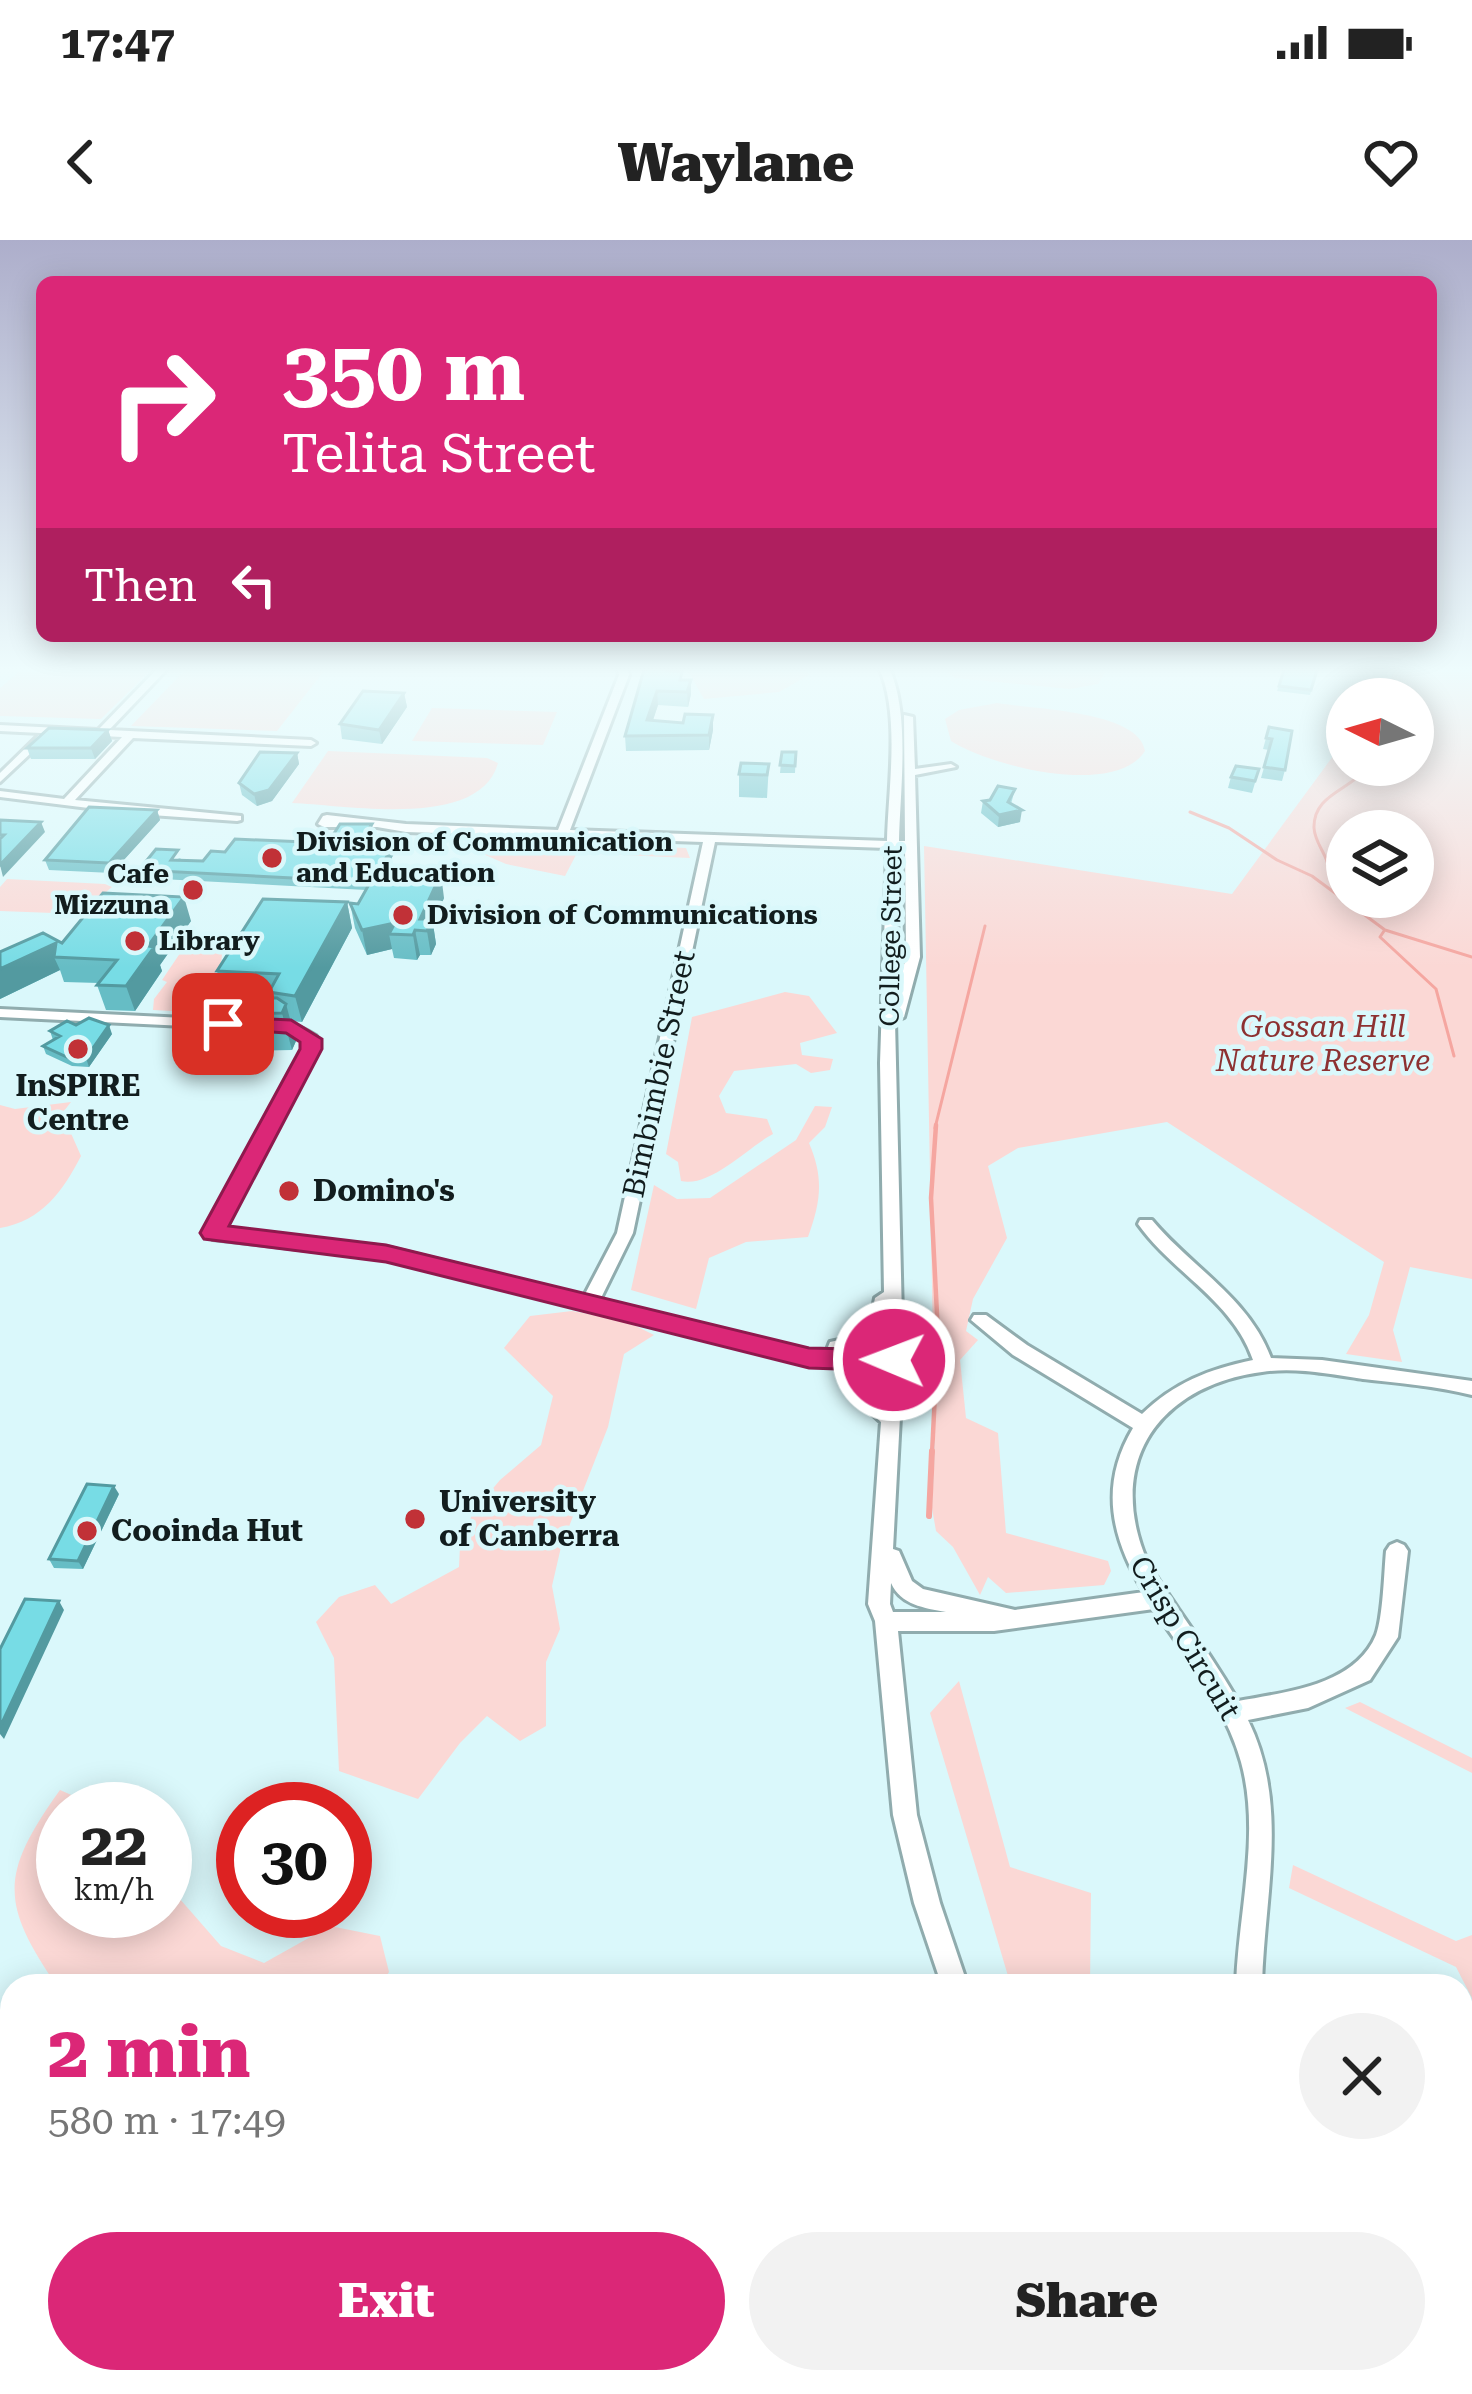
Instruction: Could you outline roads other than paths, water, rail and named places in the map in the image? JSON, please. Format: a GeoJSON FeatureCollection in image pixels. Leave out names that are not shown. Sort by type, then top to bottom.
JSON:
{"type":"FeatureCollection","features":[{"type":"Feature","properties":{"kind":"street"},"geometry":{"type":"LineString","coordinates":[[66,803],[100,767]]}},
{"type":"Feature","properties":{"kind":"street"},"geometry":{"type":"LineString","coordinates":[[563,833],[589,767]]}},
{"type":"Feature","properties":{"kind":"street","name":"College Street"},"geometry":{"type":"LineString","coordinates":[[895,767],[887,1063],[895,1273],[889,1548],[893,1606],[886,1621],[905,1815],[951,1974]]}},
{"type":"Feature","properties":{"kind":"street","name":"College Street"},"geometry":{"type":"LineString","coordinates":[[887,1063],[913,957],[909,767]]}},
{"type":"Feature","properties":{"kind":"street"},"geometry":{"type":"LineString","coordinates":[[909,773],[951,767]]}},
{"type":"Feature","properties":{"kind":"street"},"geometry":{"type":"LineString","coordinates":[[0,794],[237,818]]}},
{"type":"Feature","properties":{"kind":"street"},"geometry":{"type":"LineString","coordinates":[[379,823],[406,828],[910,845]]}},
{"type":"Feature","properties":{"kind":"street","name":"Bimbimbie Street"},"geometry":{"type":"LineString","coordinates":[[588,1305],[626,1232],[710,836]]}},
{"type":"Feature","properties":{"kind":"street"},"geometry":{"type":"LineString","coordinates":[[0,1013],[230,1024]]}},
{"type":"Feature","properties":{"kind":"street"},"geometry":{"type":"LineString","coordinates":[[250,1025],[291,1027],[311,1039],[311,1049],[213,1233],[386,1253],[752,1346],[856,1361],[894,1360]]}},
{"type":"Feature","properties":{"kind":"street"},"geometry":{"type":"LineString","coordinates":[[1146,1224],[1163,1249],[1230,1304],[1258,1339],[1264,1365]]}},
{"type":"Feature","properties":{"kind":"street"},"geometry":{"type":"LineString","coordinates":[[752,1346],[837,1347],[868,1341],[878,1333],[885,1285],[895,1273]]}},
{"type":"Feature","properties":{"kind":"street"},"geometry":{"type":"LineString","coordinates":[[980,1320],[1020,1350],[1142,1424],[1174,1394],[1200,1381],[1264,1365],[1342,1370],[1472,1388]]}},
{"type":"Feature","properties":{"kind":"street"},"geometry":{"type":"LineString","coordinates":[[837,1347],[845,1353],[878,1354],[894,1360]]}},
{"type":"Feature","properties":{"kind":"street"},"geometry":{"type":"LineString","coordinates":[[856,1361],[873,1380],[875,1406],[891,1420]]}},
{"type":"Feature","properties":{"kind":"street","name":"Crisp Circuit"},"geometry":{"type":"LineString","coordinates":[[1142,1424],[1129,1449],[1120,1488],[1122,1520],[1140,1569],[1231,1713],[1254,1762],[1258,1798],[1250,1974]]}},
{"type":"Feature","properties":{"kind":"street"},"geometry":{"type":"LineString","coordinates":[[889,1548],[903,1587],[918,1597],[1017,1619]]}},
{"type":"Feature","properties":{"kind":"street"},"geometry":{"type":"LineString","coordinates":[[1231,1713],[1308,1698],[1363,1673],[1387,1636],[1396,1551]]}},
{"type":"Feature","properties":{"kind":"street"},"geometry":{"type":"LineString","coordinates":[[886,1621],[1017,1619],[1159,1599]]}},
{"type":"Feature","properties":{"kind":"waterway"},"geometry":{"type":"LineString","coordinates":[[1326,859],[1315,834],[1315,816],[1327,799],[1345,786]]}},
{"type":"Feature","properties":{"kind":"waterway"},"geometry":{"type":"LineString","coordinates":[[1190,812],[1229,828],[1277,860],[1312,876],[1385,930],[1472,957]]}},
{"type":"Feature","properties":{"kind":"waterway"},"geometry":{"type":"LineString","coordinates":[[935,1128],[985,926]]}},
{"type":"Feature","properties":{"kind":"waterway"},"geometry":{"type":"LineString","coordinates":[[1384,931],[1380,937],[1436,989],[1454,1056]]}},
{"type":"Feature","properties":{"kind":"waterway"},"geometry":{"type":"LineString","coordinates":[[932,1454],[938,1333],[931,1198],[936,1125]]}},
{"type":"Feature","properties":{"kind":"waterway"},"geometry":{"type":"LineString","coordinates":[[929,1516],[932,1451]]}},
{"type":"Feature","properties":{"kind":"place","name":"Division of Communication and Education"},"geometry":{"type":"Point","coordinates":[272,858]}},
{"type":"Feature","properties":{"kind":"place","name":"Cafe Mizzuna"},"geometry":{"type":"Point","coordinates":[193,890]}},
{"type":"Feature","properties":{"kind":"place","name":"Division of Communications"},"geometry":{"type":"Point","coordinates":[403,915]}},
{"type":"Feature","properties":{"kind":"place","name":"Library"},"geometry":{"type":"Point","coordinates":[135,941]}},
{"type":"Feature","properties":{"kind":"place","name":"InSPIRE Centre"},"geometry":{"type":"Point","coordinates":[78,1049]}},
{"type":"Feature","properties":{"kind":"place","name":"Domino's"},"geometry":{"type":"Point","coordinates":[289,1191]}},
{"type":"Feature","properties":{"kind":"place","name":"University of Canberra"},"geometry":{"type":"Point","coordinates":[415,1519]}},
{"type":"Feature","properties":{"kind":"place","name":"Cooinda Hut"},"geometry":{"type":"Point","coordinates":[87,1531]}},
{"type":"Feature","properties":{"kind":"park label","name":"Gossan Hill Nature Reserve"},"geometry":{"type":"Point","coordinates":[1323,1044]}}]}
